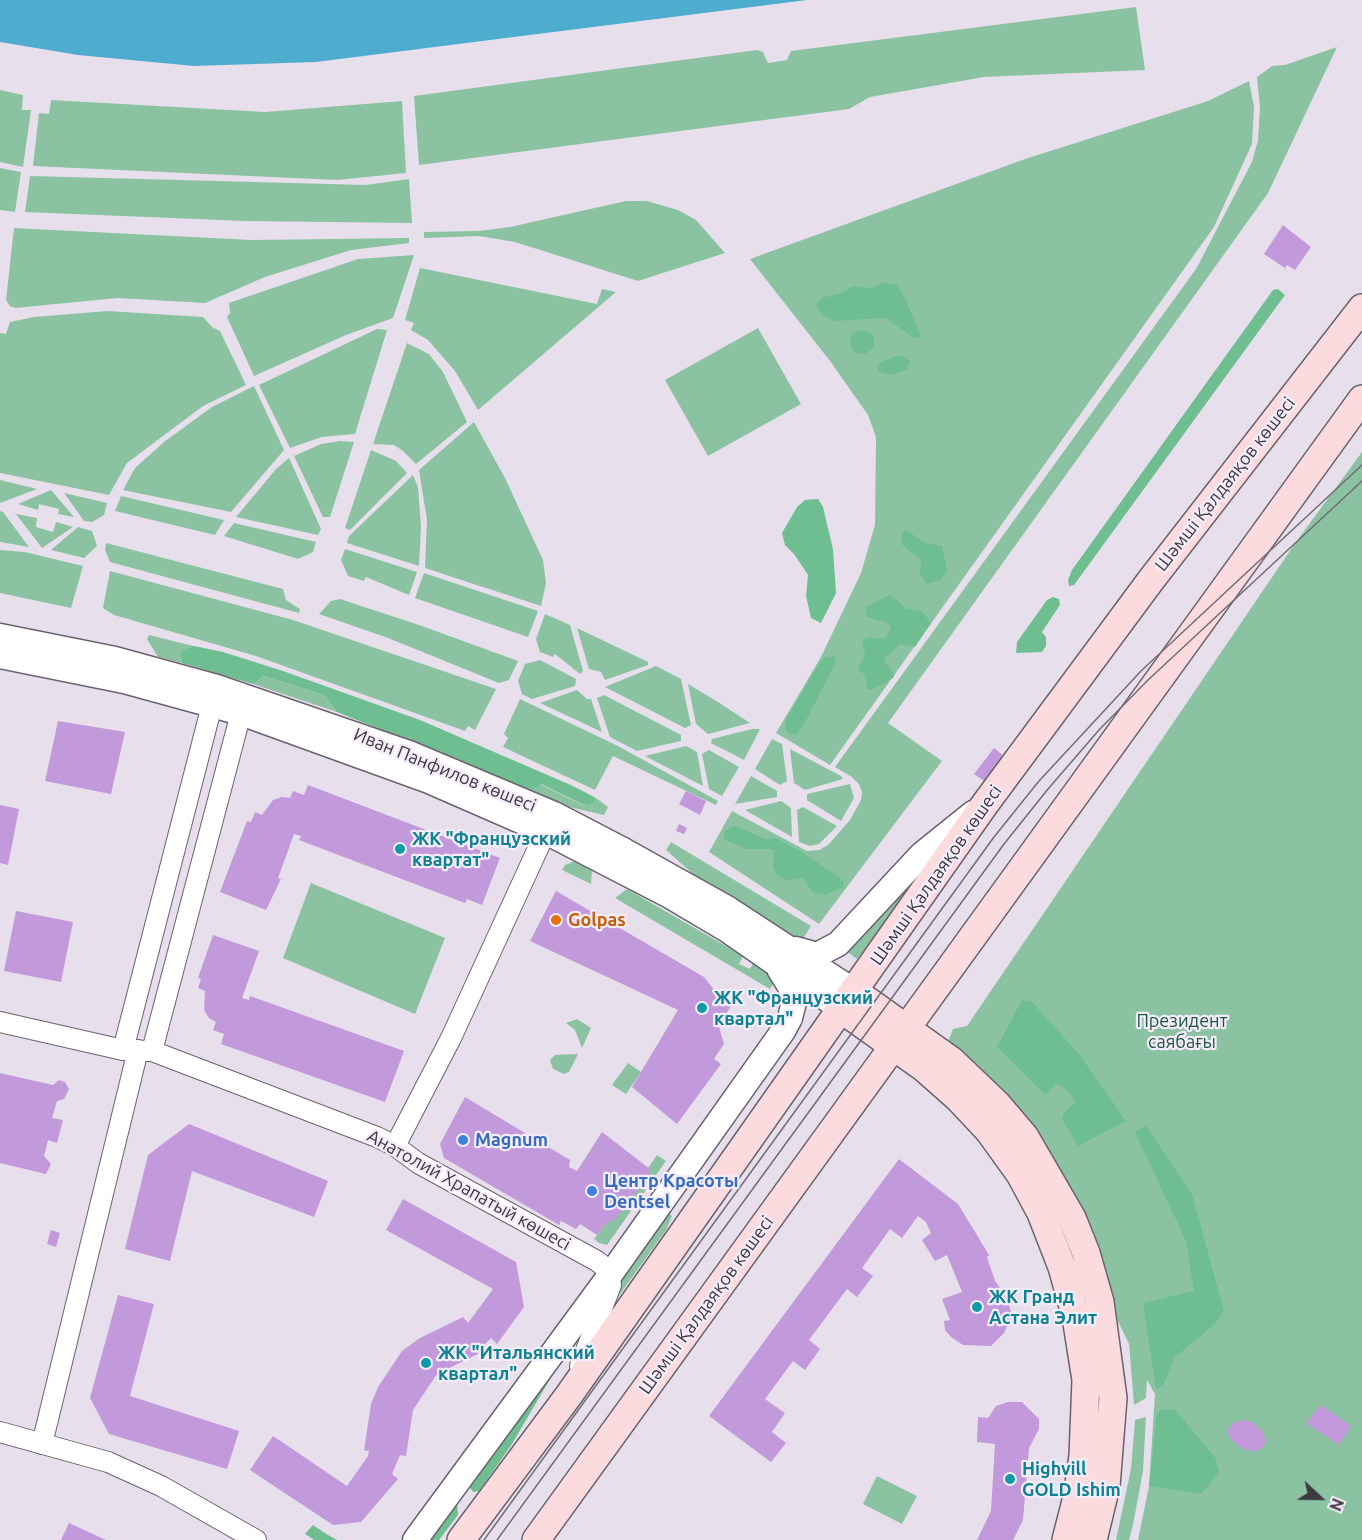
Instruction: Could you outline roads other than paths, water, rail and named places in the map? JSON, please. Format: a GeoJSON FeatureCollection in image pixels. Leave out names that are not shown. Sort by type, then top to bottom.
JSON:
{"type":"FeatureCollection","features":[{"type":"Feature","properties":{"kind":"main road","name":"Шәмші Қалдаяқов көшесі"},"geometry":{"type":"LineString","coordinates":[[461,1540],[569,1395],[985,804],[1151,580],[1362,308]]}},
{"type":"Feature","properties":{"kind":"main road","name":"Шәмші Қалдаяқов көшесі"},"geometry":{"type":"LineString","coordinates":[[536,1540],[1362,399]]}},
{"type":"Feature","properties":{"kind":"main road"},"geometry":{"type":"LineString","coordinates":[[848,1000],[900,1037],[974,1080],[1025,1137],[1072,1218],[1086,1253],[1100,1302],[1113,1398],[1106,1486],[1093,1540]]}},
{"type":"Feature","properties":{"kind":"main road"},"geometry":{"type":"LineString","coordinates":[[900,1037],[989,1131],[1020,1174],[1041,1213],[1062,1267],[1076,1317],[1086,1380],[1087,1414],[1077,1497],[1066,1540]]}},
{"type":"Feature","properties":{"kind":"street","name":"Иван Панфилов көшесі"},"geometry":{"type":"LineString","coordinates":[[0,636],[115,659],[214,696],[409,753],[550,823],[668,895],[780,953],[848,1000]]}},
{"type":"Feature","properties":{"kind":"street","name":"Иван Панфилов көшесі"},"geometry":{"type":"LineString","coordinates":[[0,656],[214,696]]}},
{"type":"Feature","properties":{"kind":"street"},"geometry":{"type":"LineString","coordinates":[[42,1444],[138,1050],[214,696]]}},
{"type":"Feature","properties":{"kind":"street"},"geometry":{"type":"LineString","coordinates":[[138,1050],[243,704]]}},
{"type":"Feature","properties":{"kind":"street"},"geometry":{"type":"LineString","coordinates":[[416,1540],[610,1275],[790,1018],[793,1009],[792,990],[780,953],[817,955],[838,944],[922,854],[985,804]]}},
{"type":"Feature","properties":{"kind":"street"},"geometry":{"type":"LineString","coordinates":[[395,1146],[444,1054],[550,823]]}},
{"type":"Feature","properties":{"kind":"street","name":"Анатолий Храпатый көшесі"},"geometry":{"type":"LineString","coordinates":[[0,1022],[138,1050],[395,1146],[418,1163],[602,1264],[610,1275]]}},
{"type":"Feature","properties":{"kind":"street"},"geometry":{"type":"LineString","coordinates":[[569,1395],[611,1285],[610,1275]]}},
{"type":"Feature","properties":{"kind":"street"},"geometry":{"type":"LineString","coordinates":[[0,1432],[108,1462],[161,1486],[256,1540]]}},
{"type":"Feature","properties":{"kind":"water"},"geometry":{"type":"Polygon","coordinates":[[[0,0],[807,0],[316,62],[194,66],[78,55],[0,42],[0,0]]]}},
{"type":"Feature","properties":{"kind":"tram line"},"geometry":{"type":"LineString","coordinates":[[484,1540],[994,837],[1039,781],[1141,671],[1362,465]]}},
{"type":"Feature","properties":{"kind":"tram line"},"geometry":{"type":"LineString","coordinates":[[497,1540],[1004,844],[1048,789],[1099,730],[1148,680],[1362,481]]}},
{"type":"Feature","properties":{"kind":"place","name":"ЖК \"Французский квартат\""},"geometry":{"type":"Point","coordinates":[400,849]}},
{"type":"Feature","properties":{"kind":"place","name":"Golpas"},"geometry":{"type":"Point","coordinates":[556,920]}},
{"type":"Feature","properties":{"kind":"place","name":"ЖК \"Французский квартал\""},"geometry":{"type":"Point","coordinates":[702,1008]}},
{"type":"Feature","properties":{"kind":"place","name":"Magnum"},"geometry":{"type":"Point","coordinates":[463,1140]}},
{"type":"Feature","properties":{"kind":"place","name":"Центр Красоты Dentsel"},"geometry":{"type":"Point","coordinates":[592,1191]}},
{"type":"Feature","properties":{"kind":"place","name":"ЖК Гранд Астана Элит"},"geometry":{"type":"Point","coordinates":[977,1307]}},
{"type":"Feature","properties":{"kind":"place","name":"ЖК \"Итальянский квартал\""},"geometry":{"type":"Point","coordinates":[426,1363]}},
{"type":"Feature","properties":{"kind":"place","name":"Highvill GOLD Ishim"},"geometry":{"type":"Point","coordinates":[1010,1479]}},
{"type":"Feature","properties":{"kind":"park label","name":"Президент саябағы"},"geometry":{"type":"Point","coordinates":[1182,1031]}}]}
